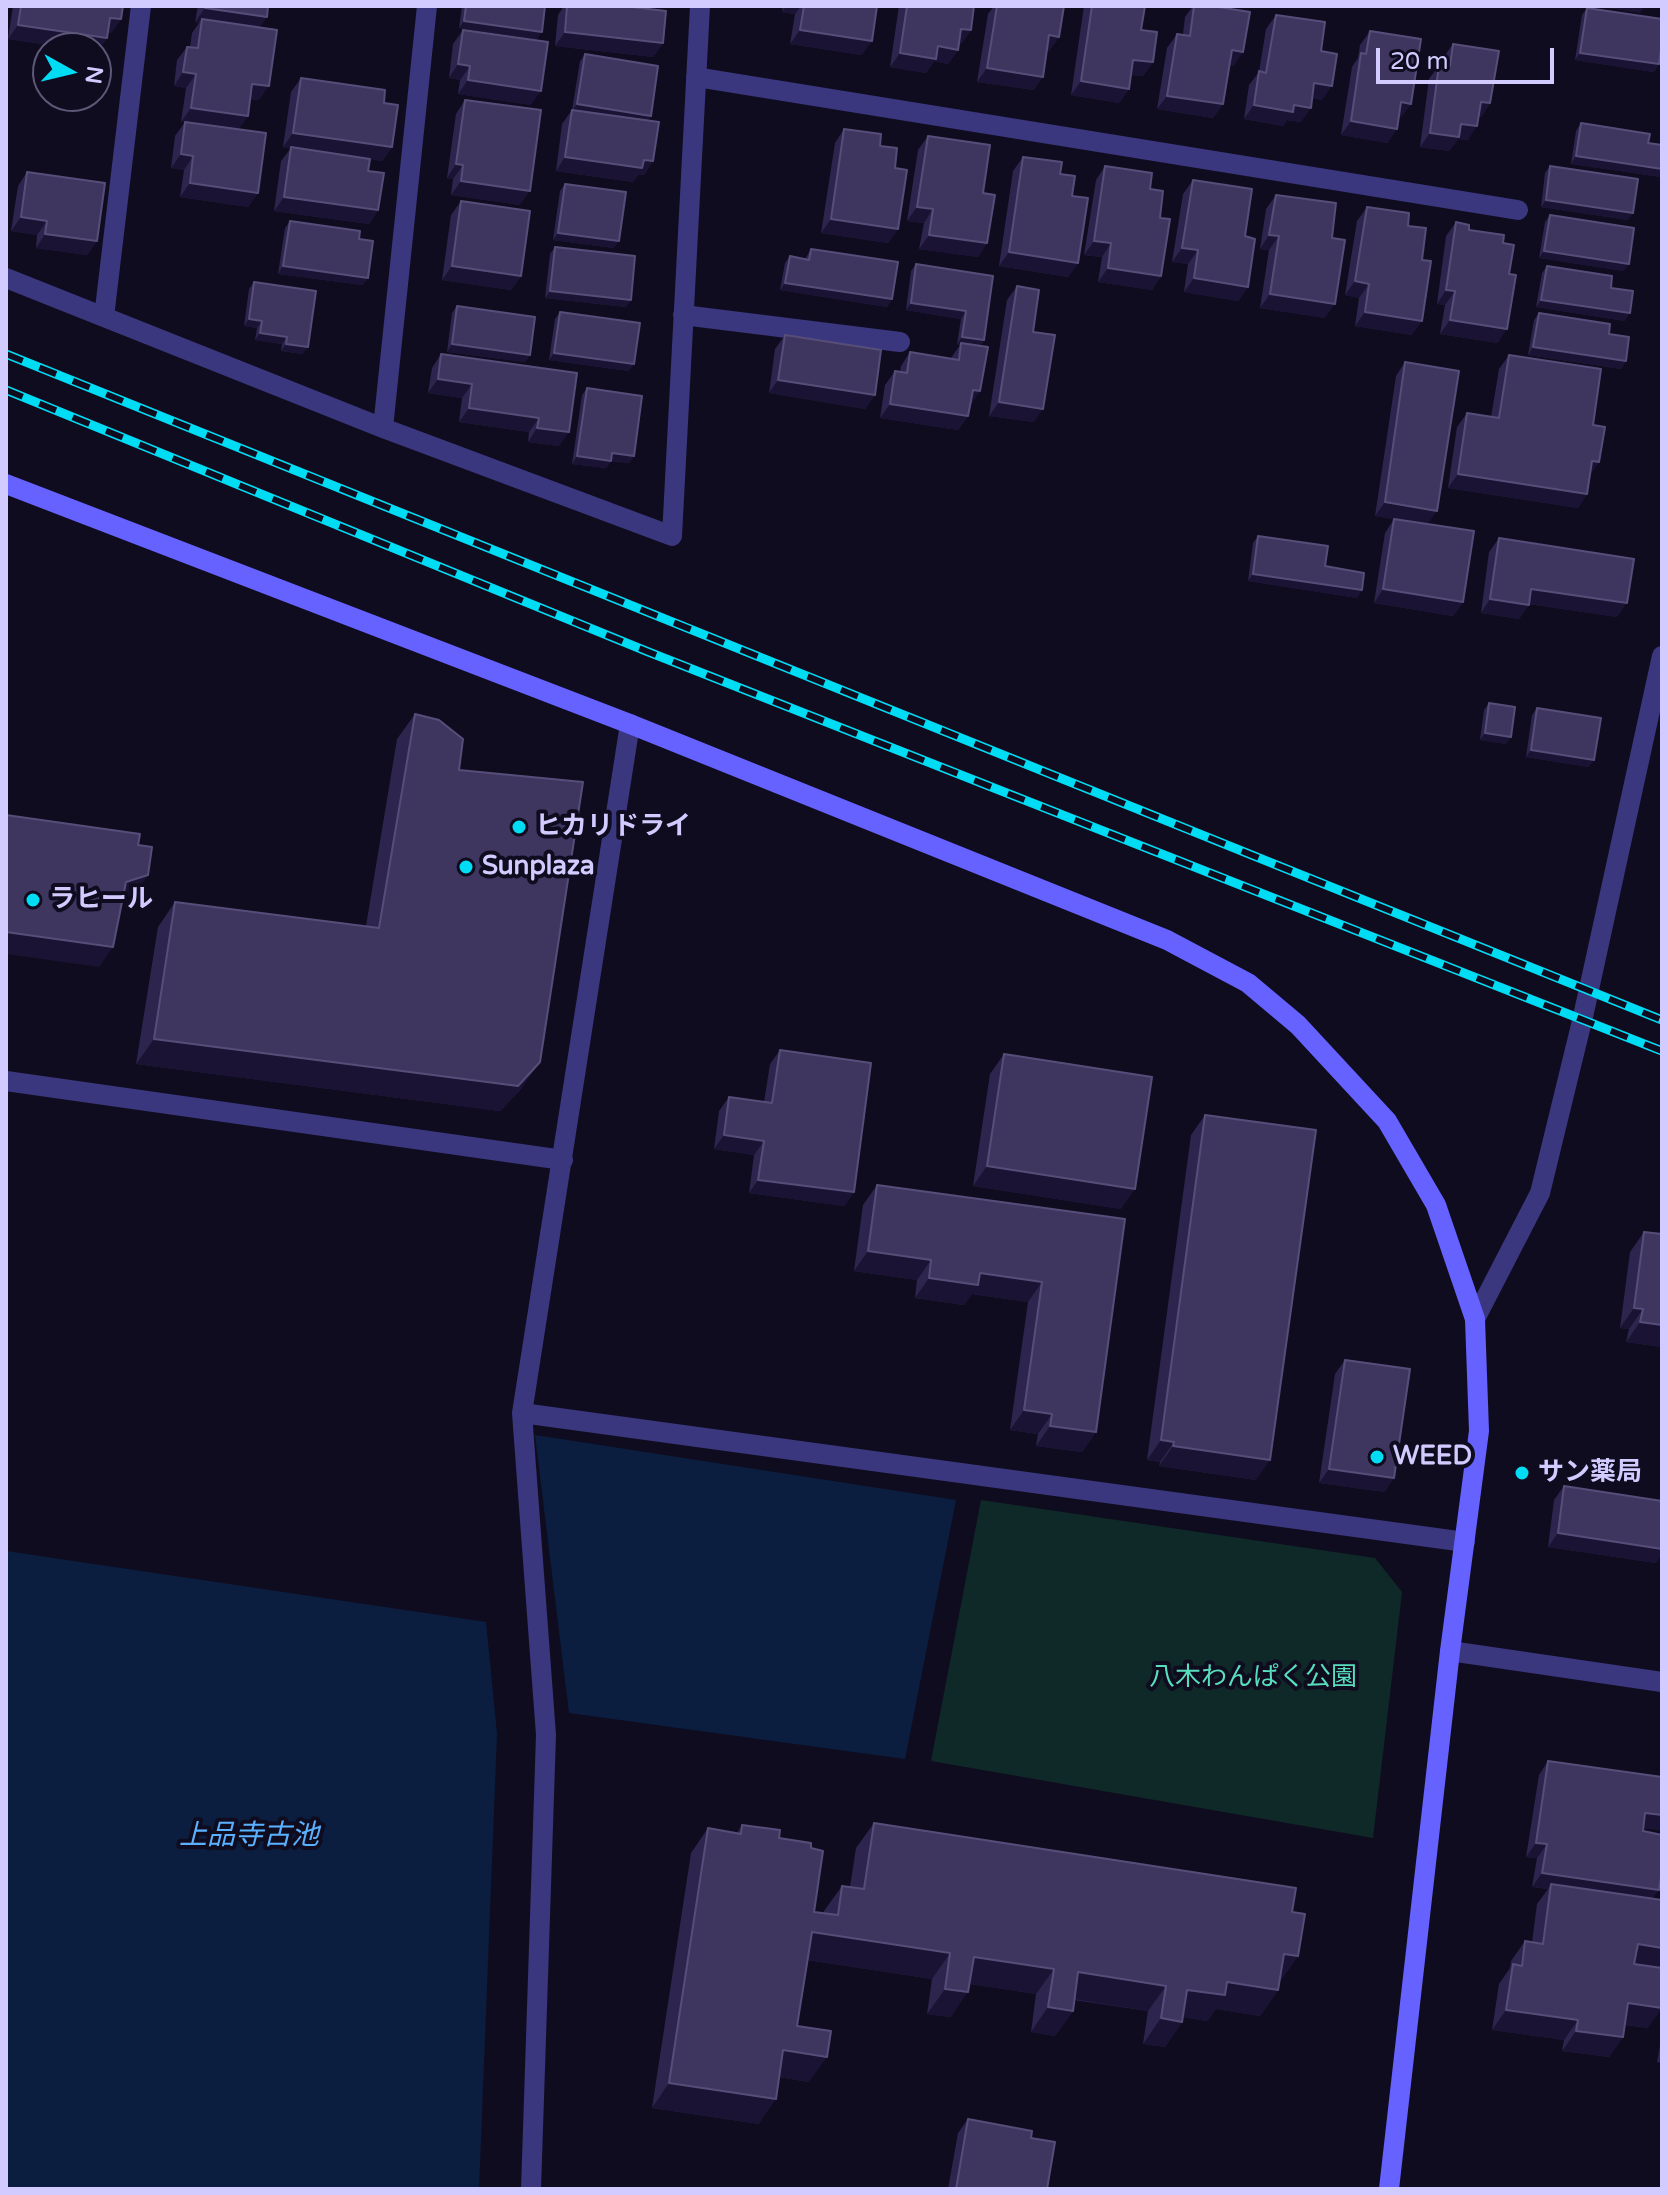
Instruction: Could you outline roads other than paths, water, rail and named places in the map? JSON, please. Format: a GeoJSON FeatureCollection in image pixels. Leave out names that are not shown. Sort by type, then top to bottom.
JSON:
{"type":"FeatureCollection","features":[{"type":"Feature","properties":{"kind":"street"},"geometry":{"type":"LineString","coordinates":[[104,317],[141,6]]}},
{"type":"Feature","properties":{"kind":"street"},"geometry":{"type":"LineString","coordinates":[[383,428],[427,6]]}},
{"type":"Feature","properties":{"kind":"street"},"geometry":{"type":"LineString","coordinates":[[6,278],[383,428],[672,536],[700,6]]}},
{"type":"Feature","properties":{"kind":"street"},"geometry":{"type":"LineString","coordinates":[[696,77],[1518,210]]}},
{"type":"Feature","properties":{"kind":"street"},"geometry":{"type":"LineString","coordinates":[[683,315],[900,342]]}},
{"type":"Feature","properties":{"kind":"street"},"geometry":{"type":"LineString","coordinates":[[6,484],[630,724],[1167,940],[1248,983],[1298,1025],[1387,1121],[1436,1205],[1475,1319],[1479,1431],[1450,1651],[1389,2189]]}},
{"type":"Feature","properties":{"kind":"street"},"geometry":{"type":"LineString","coordinates":[[1475,1319],[1540,1193],[1658,694],[1662,656]]}},
{"type":"Feature","properties":{"kind":"street"},"geometry":{"type":"LineString","coordinates":[[531,2189],[546,1735],[522,1413],[630,724]]}},
{"type":"Feature","properties":{"kind":"street"},"geometry":{"type":"LineString","coordinates":[[6,1081],[563,1160]]}},
{"type":"Feature","properties":{"kind":"street"},"geometry":{"type":"LineString","coordinates":[[522,1413],[1465,1542]]}},
{"type":"Feature","properties":{"kind":"street"},"geometry":{"type":"LineString","coordinates":[[1450,1651],[1662,1682]]}},
{"type":"Feature","properties":{"kind":"water"},"geometry":{"type":"Polygon","coordinates":[[[535,1435],[956,1500],[905,1759],[569,1713],[535,1435]]]}},
{"type":"Feature","properties":{"kind":"water","name":"上品寺古池"},"geometry":{"type":"Polygon","coordinates":[[[6,1551],[486,1622],[497,1734],[479,2189],[6,2189],[6,1551]]]}},
{"type":"Feature","properties":{"kind":"railway"},"geometry":{"type":"LineString","coordinates":[[6,354],[1662,1020]]}},
{"type":"Feature","properties":{"kind":"railway"},"geometry":{"type":"LineString","coordinates":[[6,390],[646,651],[1662,1051]]}},
{"type":"Feature","properties":{"kind":"place","name":"ヒカリドライ"},"geometry":{"type":"Point","coordinates":[519,827]}},
{"type":"Feature","properties":{"kind":"place","name":"Sunplaza"},"geometry":{"type":"Point","coordinates":[466,867]}},
{"type":"Feature","properties":{"kind":"place","name":"ラヒール"},"geometry":{"type":"Point","coordinates":[33,900]}},
{"type":"Feature","properties":{"kind":"place","name":"WEED"},"geometry":{"type":"Point","coordinates":[1377,1457]}},
{"type":"Feature","properties":{"kind":"place","name":"サン薬局"},"geometry":{"type":"Point","coordinates":[1522,1473]}},
{"type":"Feature","properties":{"kind":"park label","name":"八木わんぱく公園"},"geometry":{"type":"Point","coordinates":[1253,1678]}}]}
